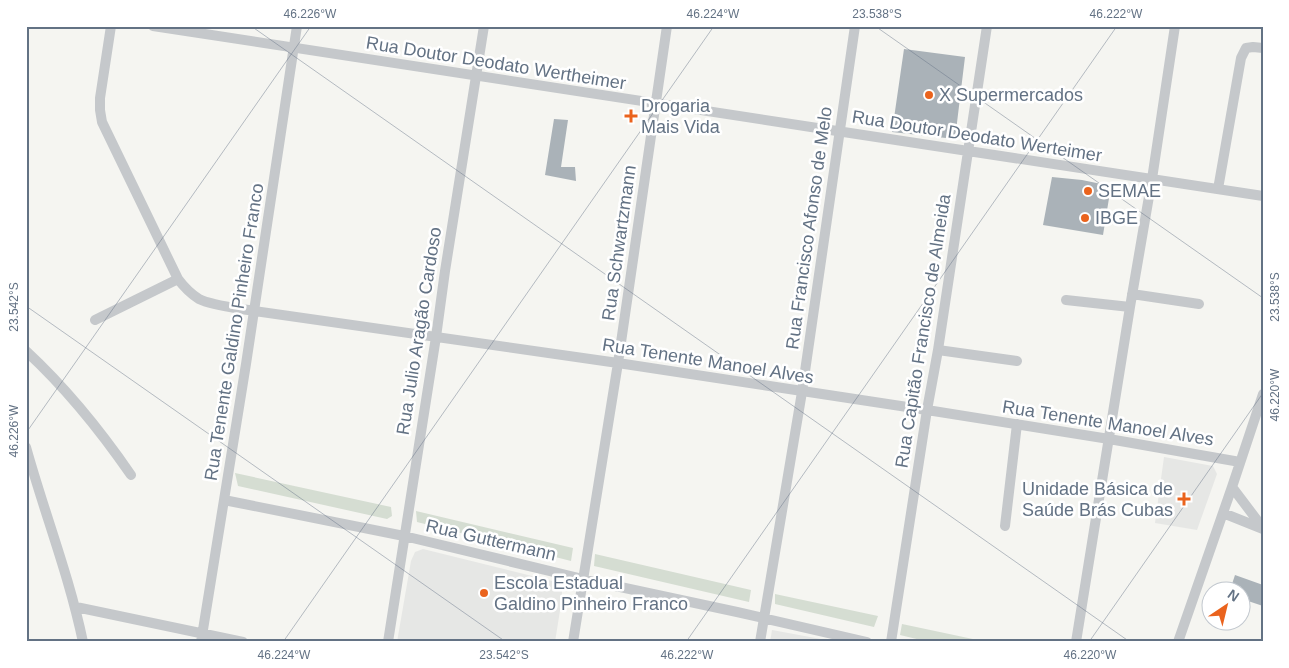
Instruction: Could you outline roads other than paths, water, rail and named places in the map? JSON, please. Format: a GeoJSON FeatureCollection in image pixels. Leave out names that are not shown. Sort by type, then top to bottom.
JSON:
{"type":"FeatureCollection","features":[{"type":"Feature","properties":{"kind":"street","name":"Rua Tenente Manoel Alves"},"geometry":{"type":"LineString","coordinates":[[111,26],[100,98],[102,122],[178,279],[197,298],[206,302],[1018,424],[1240,462]]}},
{"type":"Feature","properties":{"kind":"street","name":"Rua Doutor Deodato Wertheimer"},"geometry":{"type":"LineString","coordinates":[[153,26],[656,104]]}},
{"type":"Feature","properties":{"kind":"street","name":"Rua Tenente Galdino Pinheiro Franco"},"geometry":{"type":"LineString","coordinates":[[201,638],[254,310],[297,26]]}},
{"type":"Feature","properties":{"kind":"street","name":"Rua Julio Aragão Cardoso"},"geometry":{"type":"LineString","coordinates":[[388,642],[484,26]]}},
{"type":"Feature","properties":{"kind":"street","name":"Rua Schwartzmann"},"geometry":{"type":"LineString","coordinates":[[573,642],[618,363],[667,26]]}},
{"type":"Feature","properties":{"kind":"street","name":"Rua Francisco Afonso de Melo"},"geometry":{"type":"LineString","coordinates":[[760,642],[802,392],[855,26]]}},
{"type":"Feature","properties":{"kind":"street","name":"Rua Capitão Francisco de Almeida"},"geometry":{"type":"LineString","coordinates":[[891,642],[987,26]]}},
{"type":"Feature","properties":{"kind":"street"},"geometry":{"type":"LineString","coordinates":[[1076,642],[1152,180],[1174,26]]}},
{"type":"Feature","properties":{"kind":"street"},"geometry":{"type":"LineString","coordinates":[[1218,189],[1241,58],[1246,48],[1263,48]]}},
{"type":"Feature","properties":{"kind":"street","name":"Rua Doutor Deodato Werteimer"},"geometry":{"type":"LineString","coordinates":[[656,104],[1263,196]]}},
{"type":"Feature","properties":{"kind":"street"},"geometry":{"type":"LineString","coordinates":[[95,320],[178,279]]}},
{"type":"Feature","properties":{"kind":"street"},"geometry":{"type":"LineString","coordinates":[[1132,294],[1199,304]]}},
{"type":"Feature","properties":{"kind":"street"},"geometry":{"type":"LineString","coordinates":[[1066,300],[1130,307]]}},
{"type":"Feature","properties":{"kind":"street"},"geometry":{"type":"LineString","coordinates":[[938,350],[1017,361]]}},
{"type":"Feature","properties":{"kind":"street"},"geometry":{"type":"LineString","coordinates":[[26,351],[53,377],[81,409],[131,475]]}},
{"type":"Feature","properties":{"kind":"street"},"geometry":{"type":"LineString","coordinates":[[1178,642],[1262,401]]}},
{"type":"Feature","properties":{"kind":"street"},"geometry":{"type":"LineString","coordinates":[[1005,526],[1018,424]]}},
{"type":"Feature","properties":{"kind":"street"},"geometry":{"type":"LineString","coordinates":[[26,447],[76,607],[83,642]]}},
{"type":"Feature","properties":{"kind":"street"},"geometry":{"type":"LineString","coordinates":[[26,489],[36,483]]}},
{"type":"Feature","properties":{"kind":"street"},"geometry":{"type":"LineString","coordinates":[[1232,487],[1263,528]]}},
{"type":"Feature","properties":{"kind":"street","name":"Rua Guttermann"},"geometry":{"type":"LineString","coordinates":[[224,500],[404,536],[867,642]]}},
{"type":"Feature","properties":{"kind":"street"},"geometry":{"type":"LineString","coordinates":[[1223,513],[1263,528]]}},
{"type":"Feature","properties":{"kind":"street"},"geometry":{"type":"LineString","coordinates":[[76,607],[201,638],[243,642]]}},
{"type":"Feature","properties":{"kind":"place","name":"X Supermercados"},"geometry":{"type":"Point","coordinates":[929,95]}},
{"type":"Feature","properties":{"kind":"place","name":"Drogaria Mais Vida"},"geometry":{"type":"Point","coordinates":[631,116]}},
{"type":"Feature","properties":{"kind":"place","name":"SEMAE"},"geometry":{"type":"Point","coordinates":[1088,191]}},
{"type":"Feature","properties":{"kind":"place","name":"IBGE"},"geometry":{"type":"Point","coordinates":[1085,218]}},
{"type":"Feature","properties":{"kind":"place","name":"Unidade Básica de Saúde Brás Cubas"},"geometry":{"type":"Point","coordinates":[1184,499]}},
{"type":"Feature","properties":{"kind":"place","name":"Escola Estadual Galdino Pinheiro Franco"},"geometry":{"type":"Point","coordinates":[484,593]}}]}
